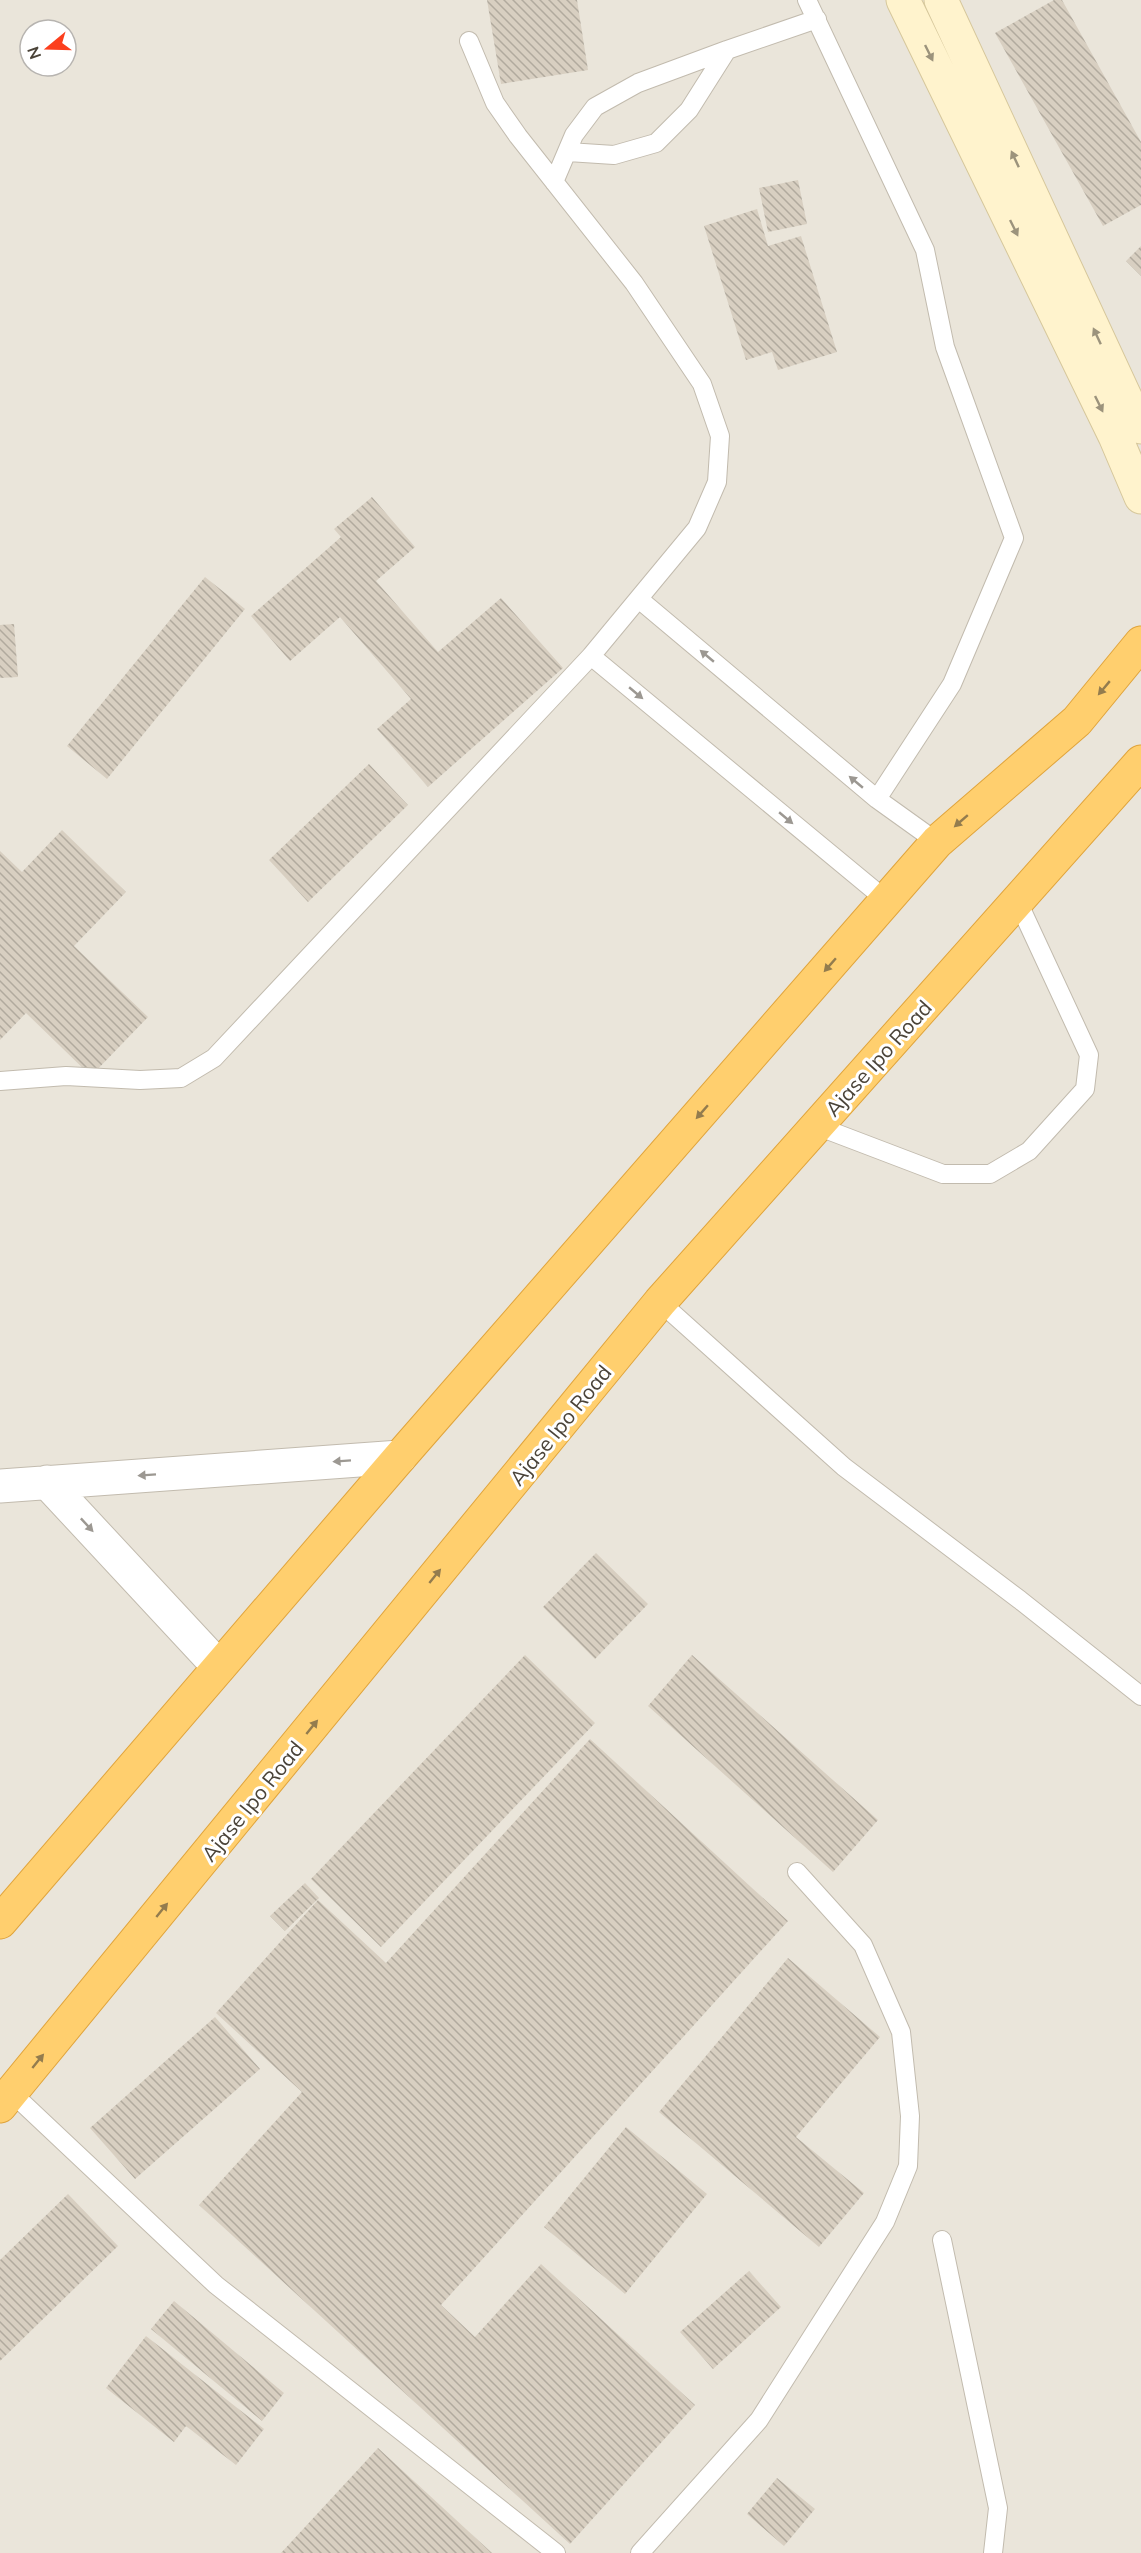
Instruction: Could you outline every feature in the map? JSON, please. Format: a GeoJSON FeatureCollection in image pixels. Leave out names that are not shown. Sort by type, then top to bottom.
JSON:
{"type":"FeatureCollection","features":[{"type":"Feature","properties":{"kind":"highway"},"geometry":{"type":"LineString","coordinates":[[0,1922],[400,1457],[937,842],[1077,721],[1141,643]]}},
{"type":"Feature","properties":{"kind":"highway","name":"Ajase Ipo Road"},"geometry":{"type":"LineString","coordinates":[[6,2099],[660,1302],[1141,762]]}},
{"type":"Feature","properties":{"kind":"street"},"geometry":{"type":"LineString","coordinates":[[903,0],[1115,436],[1141,497]]}},
{"type":"Feature","properties":{"kind":"street"},"geometry":{"type":"LineString","coordinates":[[941,0],[1141,427]]}},
{"type":"Feature","properties":{"kind":"street"},"geometry":{"type":"LineString","coordinates":[[0,1486],[400,1457]]}},
{"type":"Feature","properties":{"kind":"street"},"geometry":{"type":"LineString","coordinates":[[47,1482],[219,1667]]}},
{"type":"Feature","properties":{"kind":"lane"},"geometry":{"type":"LineString","coordinates":[[807,0],[818,19],[925,250],[945,347],[1014,538],[952,684],[876,799]]}},
{"type":"Feature","properties":{"kind":"lane"},"geometry":{"type":"LineString","coordinates":[[554,182],[574,135],[595,107],[638,83],[818,19]]}},
{"type":"Feature","properties":{"kind":"lane"},"geometry":{"type":"LineString","coordinates":[[0,1082],[66,1076],[140,1080],[181,1078],[214,1058],[591,656],[640,600],[697,528],[717,482],[720,436],[702,384],[634,283],[495,103],[470,41]]}},
{"type":"Feature","properties":{"kind":"lane"},"geometry":{"type":"LineString","coordinates":[[568,152],[614,155],[656,143],[689,110],[727,50]]}},
{"type":"Feature","properties":{"kind":"lane"},"geometry":{"type":"LineString","coordinates":[[640,600],[876,799],[937,842]]}},
{"type":"Feature","properties":{"kind":"lane"},"geometry":{"type":"LineString","coordinates":[[591,656],[886,900]]}},
{"type":"Feature","properties":{"kind":"lane"},"geometry":{"type":"LineString","coordinates":[[817,1126],[943,1174],[990,1174],[1029,1150],[1084,1089],[1089,1055],[1018,902]]}},
{"type":"Feature","properties":{"kind":"lane"},"geometry":{"type":"LineString","coordinates":[[660,1302],[844,1467],[1141,1696]]}},
{"type":"Feature","properties":{"kind":"lane"},"geometry":{"type":"LineString","coordinates":[[640,2553],[759,2420],[885,2222],[908,2166],[910,2116],[901,2032],[863,1945],[797,1872]]}},
{"type":"Feature","properties":{"kind":"lane"},"geometry":{"type":"LineString","coordinates":[[6,2099],[216,2285],[556,2553]]}},
{"type":"Feature","properties":{"kind":"lane"},"geometry":{"type":"LineString","coordinates":[[942,2240],[998,2508],[993,2553]]}},
{"type":"Feature","properties":{"kind":"shaded area"},"geometry":{"type":"Polygon","coordinates":[[[0,0],[1141,0],[1141,2553],[0,2553],[0,0]]]}},
{"type":"Feature","properties":{"kind":"building"},"geometry":{"type":"Polygon","coordinates":[[[487,0],[577,0],[588,70],[501,84],[487,0]]]}},
{"type":"Feature","properties":{"kind":"building"},"geometry":{"type":"Polygon","coordinates":[[[1054,0],[1062,0],[1141,142],[1141,205],[1103,226],[995,33],[1054,0]]]}},
{"type":"Feature","properties":{"kind":"building"},"geometry":{"type":"Polygon","coordinates":[[[798,180],[807,224],[768,232],[759,188],[798,180]]]}},
{"type":"Feature","properties":{"kind":"building"},"geometry":{"type":"Polygon","coordinates":[[[757,209],[768,246],[801,236],[837,352],[778,370],[772,352],[746,360],[704,226],[757,209]]]}},
{"type":"Feature","properties":{"kind":"building"},"geometry":{"type":"Polygon","coordinates":[[[1141,246],[1141,276],[1126,261],[1141,246]]]}},
{"type":"Feature","properties":{"kind":"building"},"geometry":{"type":"Polygon","coordinates":[[[372,497],[415,547],[376,581],[438,652],[501,598],[563,668],[428,787],[377,729],[411,699],[340,617],[290,661],[251,616],[341,537],[334,529],[372,497]]]}},
{"type":"Feature","properties":{"kind":"building"},"geometry":{"type":"Polygon","coordinates":[[[205,577],[245,609],[107,779],[67,746],[205,577]]]}},
{"type":"Feature","properties":{"kind":"building"},"geometry":{"type":"Polygon","coordinates":[[[14,624],[18,677],[0,678],[0,625],[14,624]]]}},
{"type":"Feature","properties":{"kind":"building"},"geometry":{"type":"Polygon","coordinates":[[[369,764],[408,805],[308,902],[269,860],[369,764]]]}},
{"type":"Feature","properties":{"kind":"building"},"geometry":{"type":"Polygon","coordinates":[[[62,830],[126,892],[74,946],[148,1017],[91,1076],[26,1013],[0,1040],[0,851],[22,872],[62,830]]]}},
{"type":"Feature","properties":{"kind":"building"},"geometry":{"type":"Polygon","coordinates":[[[596,1553],[648,1604],[595,1659],[543,1607],[596,1553]]]}},
{"type":"Feature","properties":{"kind":"building"},"geometry":{"type":"Polygon","coordinates":[[[525,1655],[595,1723],[381,1947],[311,1879],[525,1655]]]}},
{"type":"Feature","properties":{"kind":"building"},"geometry":{"type":"Polygon","coordinates":[[[692,1655],[878,1820],[833,1872],[648,1706],[692,1655]]]}},
{"type":"Feature","properties":{"kind":"building"},"geometry":{"type":"Polygon","coordinates":[[[590,1739],[788,1921],[441,2305],[475,2337],[541,2264],[695,2405],[570,2544],[199,2205],[302,2092],[216,2013],[318,1900],[386,1963],[590,1739]]]}},
{"type":"Feature","properties":{"kind":"building"},"geometry":{"type":"Polygon","coordinates":[[[305,1883],[319,1898],[285,1931],[270,1916],[305,1883]]]}},
{"type":"Feature","properties":{"kind":"building"},"geometry":{"type":"Polygon","coordinates":[[[788,1958],[880,2037],[796,2137],[864,2193],[819,2247],[659,2112],[788,1958]]]}},
{"type":"Feature","properties":{"kind":"building"},"geometry":{"type":"Polygon","coordinates":[[[215,2017],[260,2069],[135,2179],[90,2128],[215,2017]]]}},
{"type":"Feature","properties":{"kind":"building"},"geometry":{"type":"Polygon","coordinates":[[[626,2127],[707,2194],[625,2294],[544,2227],[626,2127]]]}},
{"type":"Feature","properties":{"kind":"building"},"geometry":{"type":"Polygon","coordinates":[[[68,2194],[118,2246],[0,2361],[0,2260],[68,2194]]]}},
{"type":"Feature","properties":{"kind":"building"},"geometry":{"type":"Polygon","coordinates":[[[749,2271],[781,2307],[713,2369],[680,2332],[749,2271]]]}},
{"type":"Feature","properties":{"kind":"building"},"geometry":{"type":"Polygon","coordinates":[[[174,2301],[284,2393],[262,2421],[151,2329],[174,2301]]]}},
{"type":"Feature","properties":{"kind":"building"},"geometry":{"type":"Polygon","coordinates":[[[146,2336],[264,2429],[236,2465],[186,2426],[174,2442],[106,2388],[146,2336]]]}},
{"type":"Feature","properties":{"kind":"building"},"geometry":{"type":"Polygon","coordinates":[[[378,2448],[492,2553],[281,2553],[378,2448]]]}},
{"type":"Feature","properties":{"kind":"building"},"geometry":{"type":"Polygon","coordinates":[[[777,2478],[815,2509],[784,2546],[747,2514],[777,2478]]]}}]}
